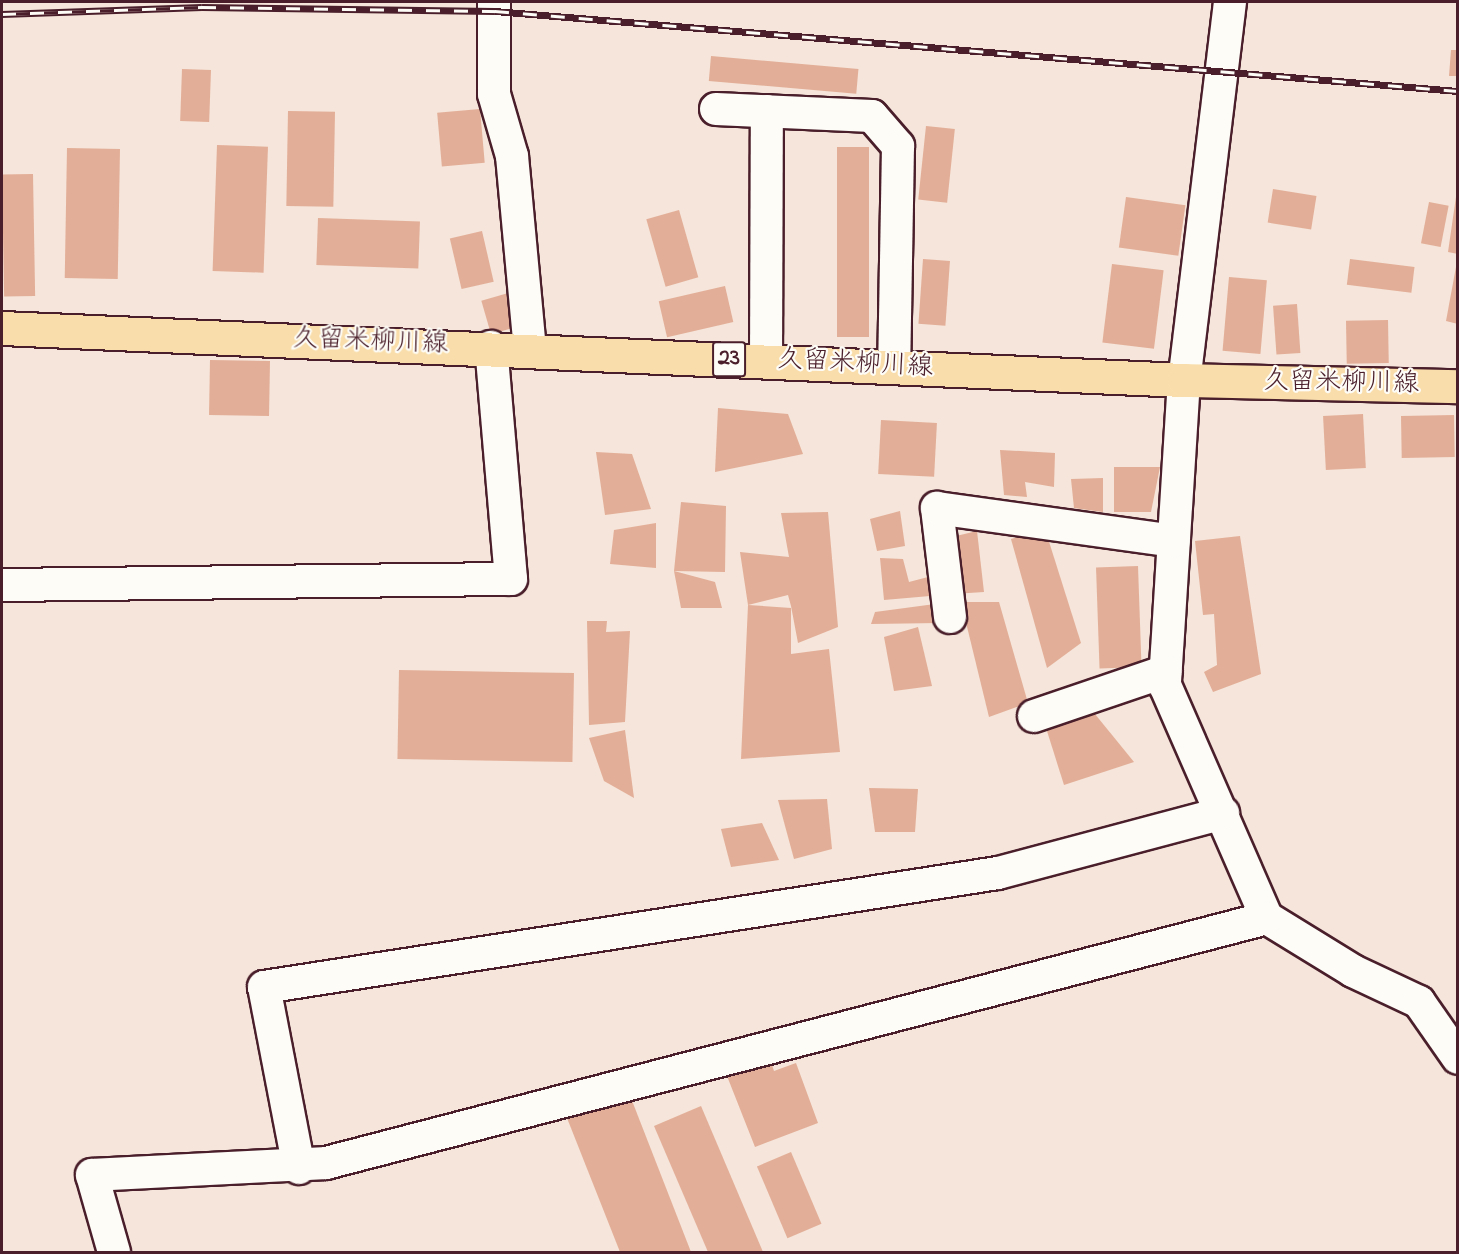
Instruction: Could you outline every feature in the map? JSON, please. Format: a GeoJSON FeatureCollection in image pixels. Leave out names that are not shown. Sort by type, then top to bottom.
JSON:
{"type":"FeatureCollection","features":[{"type":"Feature","properties":{"kind":"main road","name":"久留米柳川線"},"geometry":{"type":"LineString","coordinates":[[2,328],[491,347],[1184,380],[1458,386]]}},
{"type":"Feature","properties":{"kind":"street"},"geometry":{"type":"LineString","coordinates":[[494,2],[494,94],[512,156],[530,350]]}},
{"type":"Feature","properties":{"kind":"street"},"geometry":{"type":"LineString","coordinates":[[1230,2],[1184,380],[1165,685],[1223,813],[1267,918],[1353,971],[1419,1002],[1458,1058]]}},
{"type":"Feature","properties":{"kind":"street"},"geometry":{"type":"LineString","coordinates":[[716,109],[872,116],[898,146],[894,366]]}},
{"type":"Feature","properties":{"kind":"street"},"geometry":{"type":"LineString","coordinates":[[766,361],[767,111]]}},
{"type":"Feature","properties":{"kind":"street"},"geometry":{"type":"LineString","coordinates":[[2,585],[511,579],[491,347]]}},
{"type":"Feature","properties":{"kind":"street"},"geometry":{"type":"LineString","coordinates":[[950,617],[937,508],[1174,541]]}},
{"type":"Feature","properties":{"kind":"street"},"geometry":{"type":"LineString","coordinates":[[1034,716],[1166,670]]}},
{"type":"Feature","properties":{"kind":"street"},"geometry":{"type":"LineString","coordinates":[[299,1168],[264,987],[998,873],[1223,813]]}},
{"type":"Feature","properties":{"kind":"street"},"geometry":{"type":"LineString","coordinates":[[114,1252],[92,1175],[299,1168],[1267,918]]}},
{"type":"Feature","properties":{"kind":"building"},"geometry":{"type":"Polygon","coordinates":[[[1451,50],[1458,50],[1458,76],[1449,76],[1451,50]]]}},
{"type":"Feature","properties":{"kind":"building"},"geometry":{"type":"Polygon","coordinates":[[[711,56],[858,69],[856,94],[709,81],[711,56]]]}},
{"type":"Feature","properties":{"kind":"building"},"geometry":{"type":"Polygon","coordinates":[[[182,69],[211,70],[209,122],[180,121],[182,69]]]}},
{"type":"Feature","properties":{"kind":"building"},"geometry":{"type":"Polygon","coordinates":[[[480,109],[485,163],[442,167],[437,113],[480,109]]]}},
{"type":"Feature","properties":{"kind":"building"},"geometry":{"type":"Polygon","coordinates":[[[288,111],[335,112],[333,207],[286,206],[288,111]]]}},
{"type":"Feature","properties":{"kind":"building"},"geometry":{"type":"Polygon","coordinates":[[[926,126],[955,129],[947,203],[918,200],[926,126]]]}},
{"type":"Feature","properties":{"kind":"building"},"geometry":{"type":"Polygon","coordinates":[[[217,145],[268,147],[264,273],[213,271],[217,145]]]}},
{"type":"Feature","properties":{"kind":"building"},"geometry":{"type":"Polygon","coordinates":[[[837,147],[869,147],[869,337],[837,337],[837,147]]]}},
{"type":"Feature","properties":{"kind":"building"},"geometry":{"type":"Polygon","coordinates":[[[67,148],[120,149],[118,279],[65,278],[67,148]]]}},
{"type":"Feature","properties":{"kind":"building"},"geometry":{"type":"Polygon","coordinates":[[[33,174],[35,296],[4,297],[2,175],[33,174]]]}},
{"type":"Feature","properties":{"kind":"building"},"geometry":{"type":"Polygon","coordinates":[[[1273,189],[1316,196],[1311,229],[1268,223],[1273,189]]]}},
{"type":"Feature","properties":{"kind":"building"},"geometry":{"type":"Polygon","coordinates":[[[1126,197],[1185,205],[1178,256],[1119,248],[1126,197]]]}},
{"type":"Feature","properties":{"kind":"building"},"geometry":{"type":"Polygon","coordinates":[[[1456,197],[1458,198],[1458,254],[1448,252],[1456,197]]]}},
{"type":"Feature","properties":{"kind":"building"},"geometry":{"type":"Polygon","coordinates":[[[1429,202],[1449,206],[1441,247],[1421,243],[1429,202]]]}},
{"type":"Feature","properties":{"kind":"building"},"geometry":{"type":"Polygon","coordinates":[[[679,210],[698,277],[666,287],[646,219],[679,210]]]}},
{"type":"Feature","properties":{"kind":"building"},"geometry":{"type":"Polygon","coordinates":[[[318,218],[420,222],[418,269],[316,265],[318,218]]]}},
{"type":"Feature","properties":{"kind":"building"},"geometry":{"type":"Polygon","coordinates":[[[482,231],[494,282],[462,289],[450,238],[482,231]]]}},
{"type":"Feature","properties":{"kind":"building"},"geometry":{"type":"Polygon","coordinates":[[[923,259],[950,261],[945,326],[918,324],[923,259]]]}},
{"type":"Feature","properties":{"kind":"building"},"geometry":{"type":"Polygon","coordinates":[[[1350,259],[1415,267],[1411,293],[1347,285],[1350,259]]]}},
{"type":"Feature","properties":{"kind":"building"},"geometry":{"type":"Polygon","coordinates":[[[1112,264],[1164,270],[1154,349],[1102,342],[1112,264]]]}},
{"type":"Feature","properties":{"kind":"building"},"geometry":{"type":"Polygon","coordinates":[[[1456,267],[1458,267],[1458,324],[1446,321],[1456,267]]]}},
{"type":"Feature","properties":{"kind":"building"},"geometry":{"type":"Polygon","coordinates":[[[1229,277],[1267,280],[1260,354],[1223,351],[1229,277]]]}},
{"type":"Feature","properties":{"kind":"building"},"geometry":{"type":"Polygon","coordinates":[[[725,286],[733,322],[667,337],[659,301],[725,286]]]}},
{"type":"Feature","properties":{"kind":"building"},"geometry":{"type":"Polygon","coordinates":[[[515,291],[525,325],[491,334],[481,301],[515,291]]]}},
{"type":"Feature","properties":{"kind":"building"},"geometry":{"type":"Polygon","coordinates":[[[1297,304],[1300,353],[1276,355],[1273,306],[1297,304]]]}},
{"type":"Feature","properties":{"kind":"building"},"geometry":{"type":"Polygon","coordinates":[[[1388,320],[1389,363],[1347,364],[1346,321],[1388,320]]]}},
{"type":"Feature","properties":{"kind":"building"},"geometry":{"type":"Polygon","coordinates":[[[210,360],[270,361],[269,416],[209,415],[210,360]]]}},
{"type":"Feature","properties":{"kind":"building"},"geometry":{"type":"Polygon","coordinates":[[[718,408],[788,414],[803,454],[715,472],[718,408]]]}},
{"type":"Feature","properties":{"kind":"building"},"geometry":{"type":"Polygon","coordinates":[[[1363,414],[1366,468],[1326,470],[1323,416],[1363,414]]]}},
{"type":"Feature","properties":{"kind":"building"},"geometry":{"type":"Polygon","coordinates":[[[1454,415],[1455,457],[1402,458],[1401,416],[1454,415]]]}},
{"type":"Feature","properties":{"kind":"building"},"geometry":{"type":"Polygon","coordinates":[[[881,420],[937,423],[934,477],[878,474],[881,420]]]}},
{"type":"Feature","properties":{"kind":"building"},"geometry":{"type":"Polygon","coordinates":[[[1000,450],[1055,453],[1054,487],[1025,482],[1027,497],[1004,495],[1000,450]]]}},
{"type":"Feature","properties":{"kind":"building"},"geometry":{"type":"Polygon","coordinates":[[[596,452],[632,454],[651,509],[605,515],[596,452]]]}},
{"type":"Feature","properties":{"kind":"building"},"geometry":{"type":"Polygon","coordinates":[[[1114,467],[1160,467],[1151,512],[1114,512],[1114,467]]]}},
{"type":"Feature","properties":{"kind":"building"},"geometry":{"type":"Polygon","coordinates":[[[1103,478],[1103,512],[1074,508],[1071,479],[1103,478]]]}},
{"type":"Feature","properties":{"kind":"building"},"geometry":{"type":"Polygon","coordinates":[[[681,502],[726,506],[725,572],[674,571],[681,502]]]}},
{"type":"Feature","properties":{"kind":"building"},"geometry":{"type":"Polygon","coordinates":[[[900,511],[905,546],[877,551],[870,519],[900,511]]]}},
{"type":"Feature","properties":{"kind":"building"},"geometry":{"type":"Polygon","coordinates":[[[828,512],[838,627],[798,643],[788,595],[748,605],[740,552],[789,557],[781,513],[828,512]]]}},
{"type":"Feature","properties":{"kind":"building"},"geometry":{"type":"Polygon","coordinates":[[[656,523],[656,568],[610,564],[614,530],[656,523]]]}},
{"type":"Feature","properties":{"kind":"building"},"geometry":{"type":"Polygon","coordinates":[[[1045,529],[1081,643],[1047,668],[1011,539],[1045,529]]]}},
{"type":"Feature","properties":{"kind":"building"},"geometry":{"type":"Polygon","coordinates":[[[977,531],[984,592],[953,594],[952,537],[977,531]]]}},
{"type":"Feature","properties":{"kind":"building"},"geometry":{"type":"Polygon","coordinates":[[[1240,536],[1261,674],[1213,692],[1204,672],[1217,665],[1214,614],[1203,615],[1195,541],[1240,536]]]}},
{"type":"Feature","properties":{"kind":"building"},"geometry":{"type":"Polygon","coordinates":[[[880,558],[903,559],[909,582],[928,577],[930,596],[884,600],[880,558]]]}},
{"type":"Feature","properties":{"kind":"building"},"geometry":{"type":"Polygon","coordinates":[[[1138,566],[1142,667],[1100,668],[1096,567],[1138,566]]]}},
{"type":"Feature","properties":{"kind":"building"},"geometry":{"type":"Polygon","coordinates":[[[674,571],[715,582],[722,608],[681,608],[674,571]]]}},
{"type":"Feature","properties":{"kind":"building"},"geometry":{"type":"Polygon","coordinates":[[[961,602],[999,602],[1028,703],[989,717],[961,602]]]}},
{"type":"Feature","properties":{"kind":"building"},"geometry":{"type":"Polygon","coordinates":[[[935,604],[939,623],[871,624],[875,612],[935,604]]]}},
{"type":"Feature","properties":{"kind":"building"},"geometry":{"type":"Polygon","coordinates":[[[748,605],[791,608],[791,654],[829,649],[840,752],[741,759],[748,605]]]}},
{"type":"Feature","properties":{"kind":"building"},"geometry":{"type":"Polygon","coordinates":[[[587,621],[607,621],[606,632],[630,631],[625,722],[589,725],[587,621]]]}},
{"type":"Feature","properties":{"kind":"building"},"geometry":{"type":"Polygon","coordinates":[[[918,627],[932,686],[894,691],[884,637],[918,627]]]}},
{"type":"Feature","properties":{"kind":"building"},"geometry":{"type":"Polygon","coordinates":[[[399,670],[574,673],[572,762],[397,759],[399,670]]]}},
{"type":"Feature","properties":{"kind":"building"},"geometry":{"type":"Polygon","coordinates":[[[1086,703],[1134,762],[1064,785],[1047,731],[1086,703]]]}},
{"type":"Feature","properties":{"kind":"building"},"geometry":{"type":"Polygon","coordinates":[[[625,730],[634,798],[604,781],[589,738],[625,730]]]}},
{"type":"Feature","properties":{"kind":"building"},"geometry":{"type":"Polygon","coordinates":[[[869,788],[918,789],[915,832],[875,832],[869,788]]]}},
{"type":"Feature","properties":{"kind":"building"},"geometry":{"type":"Polygon","coordinates":[[[827,799],[832,849],[794,859],[778,800],[827,799]]]}},
{"type":"Feature","properties":{"kind":"building"},"geometry":{"type":"Polygon","coordinates":[[[762,823],[779,860],[731,867],[721,829],[762,823]]]}},
{"type":"Feature","properties":{"kind":"building"},"geometry":{"type":"Polygon","coordinates":[[[770,1059],[774,1071],[796,1063],[818,1123],[755,1147],[727,1076],[770,1059]]]}},
{"type":"Feature","properties":{"kind":"building"},"geometry":{"type":"Polygon","coordinates":[[[629,1093],[691,1252],[620,1252],[567,1118],[629,1093]]]}},
{"type":"Feature","properties":{"kind":"building"},"geometry":{"type":"Polygon","coordinates":[[[701,1106],[763,1252],[708,1252],[654,1126],[701,1106]]]}},
{"type":"Feature","properties":{"kind":"building"},"geometry":{"type":"Polygon","coordinates":[[[791,1152],[821,1224],[787,1238],[757,1166],[791,1152]]]}},
{"type":"Feature","properties":{"kind":"railway"},"geometry":{"type":"LineString","coordinates":[[2,14],[202,7],[495,11],[1458,91]]}}]}
